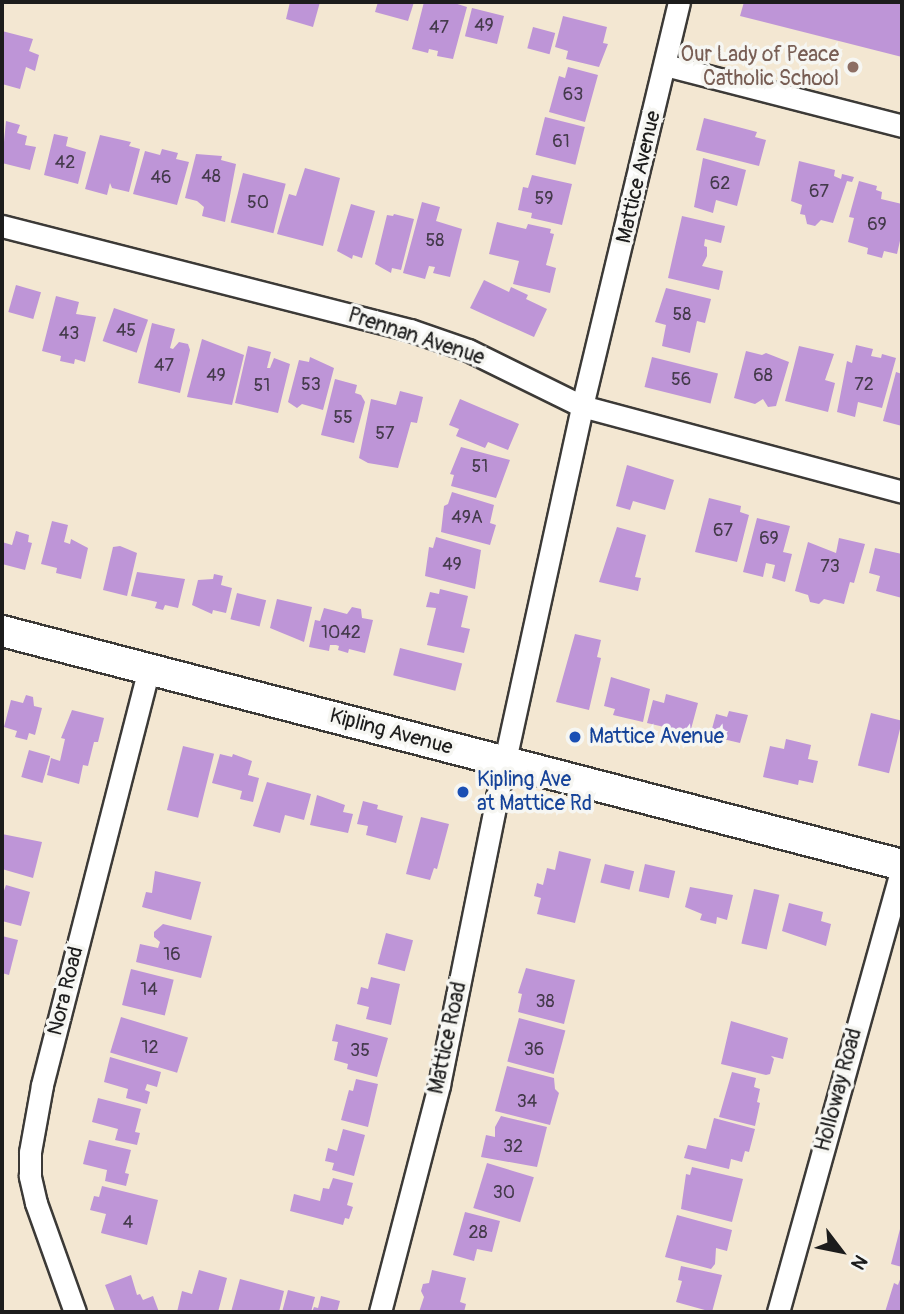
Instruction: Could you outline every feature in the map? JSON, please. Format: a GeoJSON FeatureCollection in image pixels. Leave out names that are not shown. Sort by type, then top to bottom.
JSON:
{"type":"FeatureCollection","features":[{"type":"Feature","properties":{"kind":"main road","name":"Kipling Avenue"},"geometry":{"type":"LineString","coordinates":[[2,631],[902,866]]}},
{"type":"Feature","properties":{"kind":"street","name":"Mattice Avenue"},"geometry":{"type":"LineString","coordinates":[[505,761],[582,405],[679,2]]}},
{"type":"Feature","properties":{"kind":"street"},"geometry":{"type":"LineString","coordinates":[[665,65],[902,126]]}},
{"type":"Feature","properties":{"kind":"street","name":"Prennan Avenue"},"geometry":{"type":"LineString","coordinates":[[2,226],[410,330],[468,350],[582,405],[902,492]]}},
{"type":"Feature","properties":{"kind":"street","name":"Nora Road"},"geometry":{"type":"LineString","coordinates":[[75,1312],[36,1203],[30,1152],[41,1085],[149,669]]}},
{"type":"Feature","properties":{"kind":"street","name":"Mattice Road"},"geometry":{"type":"LineString","coordinates":[[380,1312],[439,1085],[505,761]]}},
{"type":"Feature","properties":{"kind":"street","name":"Holloway Road"},"geometry":{"type":"LineString","coordinates":[[778,1312],[902,866]]}},
{"type":"Feature","properties":{"kind":"building"},"geometry":{"type":"Polygon","coordinates":[[[290,2],[320,2],[313,27],[286,19],[290,2]]]}},
{"type":"Feature","properties":{"kind":"building"},"geometry":{"type":"Polygon","coordinates":[[[378,2],[414,2],[408,21],[375,12],[378,2]]]}},
{"type":"Feature","properties":{"kind":"building"},"geometry":{"type":"Polygon","coordinates":[[[424,2],[451,2],[467,7],[453,59],[437,56],[438,51],[429,49],[428,53],[412,49],[424,2]]]}},
{"type":"Feature","properties":{"kind":"building"},"geometry":{"type":"Polygon","coordinates":[[[744,2],[902,2],[902,57],[740,16],[744,2]]]}},
{"type":"Feature","properties":{"kind":"building"},"geometry":{"type":"Polygon","coordinates":[[[472,8],[504,16],[497,44],[465,36],[472,8]]]}},
{"type":"Feature","properties":{"kind":"building"},"geometry":{"type":"Polygon","coordinates":[[[563,16],[607,27],[603,43],[608,44],[599,67],[566,59],[568,51],[555,47],[563,16]]]}},
{"type":"Feature","properties":{"kind":"building"},"geometry":{"type":"Polygon","coordinates":[[[533,27],[555,33],[550,54],[527,48],[533,27]]]}},
{"type":"Feature","properties":{"kind":"building"},"geometry":{"type":"Polygon","coordinates":[[[2,31],[33,39],[29,51],[39,55],[35,71],[26,67],[20,89],[2,84],[2,31]]]}},
{"type":"Feature","properties":{"kind":"building"},"geometry":{"type":"Polygon","coordinates":[[[568,67],[598,75],[585,122],[549,112],[559,76],[565,78],[568,67]]]}},
{"type":"Feature","properties":{"kind":"building"},"geometry":{"type":"Polygon","coordinates":[[[545,117],[585,127],[575,165],[536,155],[545,117]]]}},
{"type":"Feature","properties":{"kind":"building"},"geometry":{"type":"Polygon","coordinates":[[[704,118],[757,132],[755,137],[766,140],[759,166],[696,150],[704,118]]]}},
{"type":"Feature","properties":{"kind":"building"},"geometry":{"type":"Polygon","coordinates":[[[6,121],[20,125],[17,133],[27,136],[25,145],[36,147],[30,170],[2,163],[6,121]]]}},
{"type":"Feature","properties":{"kind":"building"},"geometry":{"type":"Polygon","coordinates":[[[54,134],[68,137],[66,146],[86,152],[78,184],[44,175],[54,134]]]}},
{"type":"Feature","properties":{"kind":"building"},"geometry":{"type":"Polygon","coordinates":[[[100,135],[131,142],[129,146],[140,149],[129,192],[112,188],[110,183],[107,195],[85,189],[100,135]]]}},
{"type":"Feature","properties":{"kind":"building"},"geometry":{"type":"Polygon","coordinates":[[[162,149],[178,153],[176,159],[189,162],[177,205],[133,194],[145,151],[160,155],[162,149]]]}},
{"type":"Feature","properties":{"kind":"building"},"geometry":{"type":"Polygon","coordinates":[[[196,154],[222,156],[221,160],[236,164],[225,222],[202,216],[204,207],[197,201],[185,198],[196,154]]]}},
{"type":"Feature","properties":{"kind":"building"},"geometry":{"type":"Polygon","coordinates":[[[703,158],[746,170],[737,206],[716,200],[713,213],[694,207],[703,158]]]}},
{"type":"Feature","properties":{"kind":"building"},"geometry":{"type":"Polygon","coordinates":[[[799,161],[835,170],[834,176],[841,179],[842,174],[854,177],[852,182],[847,181],[833,223],[821,220],[815,226],[807,224],[805,215],[800,214],[802,205],[791,201],[799,161]]]}},
{"type":"Feature","properties":{"kind":"building"},"geometry":{"type":"Polygon","coordinates":[[[305,168],[340,178],[323,246],[277,234],[289,194],[296,196],[305,168]]]}},
{"type":"Feature","properties":{"kind":"building"},"geometry":{"type":"Polygon","coordinates":[[[243,173],[286,184],[273,233],[231,222],[243,173]]]}},
{"type":"Feature","properties":{"kind":"building"},"geometry":{"type":"Polygon","coordinates":[[[532,175],[572,184],[562,225],[531,218],[532,213],[518,210],[523,187],[528,188],[532,175]]]}},
{"type":"Feature","properties":{"kind":"building"},"geometry":{"type":"Polygon","coordinates":[[[859,181],[877,186],[876,190],[882,192],[881,199],[902,204],[902,232],[897,254],[884,251],[882,258],[867,254],[868,248],[848,242],[854,218],[849,217],[859,181]]]}},
{"type":"Feature","properties":{"kind":"building"},"geometry":{"type":"Polygon","coordinates":[[[422,202],[440,207],[436,221],[462,229],[450,277],[433,273],[435,267],[429,266],[425,279],[403,273],[422,202]]]}},
{"type":"Feature","properties":{"kind":"building"},"geometry":{"type":"Polygon","coordinates":[[[351,204],[375,211],[362,258],[353,255],[352,259],[337,251],[351,204]]]}},
{"type":"Feature","properties":{"kind":"building"},"geometry":{"type":"Polygon","coordinates":[[[387,215],[414,219],[401,270],[392,268],[391,273],[375,264],[387,215]]]}},
{"type":"Feature","properties":{"kind":"building"},"geometry":{"type":"Polygon","coordinates":[[[682,216],[725,226],[721,243],[705,239],[707,256],[702,266],[723,271],[719,290],[668,278],[682,216]]]}},
{"type":"Feature","properties":{"kind":"building"},"geometry":{"type":"Polygon","coordinates":[[[497,222],[526,229],[528,224],[551,229],[550,233],[554,234],[546,265],[556,268],[550,293],[513,284],[519,261],[489,254],[497,222]]]}},
{"type":"Feature","properties":{"kind":"building"},"geometry":{"type":"Polygon","coordinates":[[[484,280],[509,292],[511,287],[528,295],[526,299],[547,309],[534,337],[470,308],[484,280]]]}},
{"type":"Feature","properties":{"kind":"building"},"geometry":{"type":"Polygon","coordinates":[[[16,285],[41,292],[33,319],[8,312],[16,285]]]}},
{"type":"Feature","properties":{"kind":"building"},"geometry":{"type":"Polygon","coordinates":[[[666,288],[711,299],[705,323],[697,321],[690,353],[662,346],[666,325],[655,322],[666,288]]]}},
{"type":"Feature","properties":{"kind":"building"},"geometry":{"type":"Polygon","coordinates":[[[56,296],[79,302],[76,314],[96,317],[85,362],[75,359],[74,364],[60,361],[61,356],[42,351],[56,296]]]}},
{"type":"Feature","properties":{"kind":"building"},"geometry":{"type":"Polygon","coordinates":[[[114,308],[148,320],[137,353],[103,341],[114,308]]]}},
{"type":"Feature","properties":{"kind":"building"},"geometry":{"type":"Polygon","coordinates":[[[152,323],[175,329],[170,348],[173,349],[179,342],[188,344],[190,350],[180,393],[138,383],[152,323]]]}},
{"type":"Feature","properties":{"kind":"building"},"geometry":{"type":"Polygon","coordinates":[[[202,339],[244,355],[232,405],[187,397],[202,339]]]}},
{"type":"Feature","properties":{"kind":"building"},"geometry":{"type":"Polygon","coordinates":[[[856,345],[873,349],[871,356],[881,358],[882,354],[896,358],[882,408],[858,402],[855,417],[837,412],[847,361],[852,363],[856,345]]]}},
{"type":"Feature","properties":{"kind":"building"},"geometry":{"type":"Polygon","coordinates":[[[248,346],[271,352],[267,368],[270,368],[274,358],[290,364],[278,413],[235,403],[248,346]]]}},
{"type":"Feature","properties":{"kind":"building"},"geometry":{"type":"Polygon","coordinates":[[[799,346],[834,354],[825,380],[835,383],[828,412],[785,401],[799,346]]]}},
{"type":"Feature","properties":{"kind":"building"},"geometry":{"type":"Polygon","coordinates":[[[746,351],[762,355],[766,353],[789,362],[776,406],[768,407],[763,399],[755,404],[734,398],[746,351]]]}},
{"type":"Feature","properties":{"kind":"building"},"geometry":{"type":"Polygon","coordinates":[[[310,357],[334,368],[323,410],[302,404],[297,408],[288,402],[299,360],[309,362],[310,357]]]}},
{"type":"Feature","properties":{"kind":"building"},"geometry":{"type":"Polygon","coordinates":[[[652,357],[718,373],[710,404],[645,387],[652,357]]]}},
{"type":"Feature","properties":{"kind":"building"},"geometry":{"type":"Polygon","coordinates":[[[896,372],[902,374],[902,426],[883,421],[896,372]]]}},
{"type":"Feature","properties":{"kind":"building"},"geometry":{"type":"Polygon","coordinates":[[[335,379],[357,385],[355,393],[361,395],[365,402],[354,443],[321,435],[335,379]]]}},
{"type":"Feature","properties":{"kind":"building"},"geometry":{"type":"Polygon","coordinates":[[[400,391],[423,397],[417,423],[411,422],[398,468],[368,463],[359,458],[371,399],[396,405],[400,391]]]}},
{"type":"Feature","properties":{"kind":"building"},"geometry":{"type":"Polygon","coordinates":[[[460,399],[519,424],[508,450],[488,442],[485,448],[456,436],[459,429],[449,425],[460,399]]]}},
{"type":"Feature","properties":{"kind":"building"},"geometry":{"type":"Polygon","coordinates":[[[461,447],[510,460],[496,498],[451,486],[454,475],[450,474],[461,447]]]}},
{"type":"Feature","properties":{"kind":"building"},"geometry":{"type":"Polygon","coordinates":[[[627,465],[674,480],[665,510],[633,501],[630,510],[616,506],[627,465]]]}},
{"type":"Feature","properties":{"kind":"building"},"geometry":{"type":"Polygon","coordinates":[[[452,492],[494,505],[490,523],[496,525],[490,545],[441,532],[444,506],[448,504],[452,492]]]}},
{"type":"Feature","properties":{"kind":"building"},"geometry":{"type":"Polygon","coordinates":[[[709,498],[741,506],[740,512],[749,515],[737,562],[695,552],[709,498]]]}},
{"type":"Feature","properties":{"kind":"building"},"geometry":{"type":"Polygon","coordinates":[[[757,518],[790,526],[783,552],[792,554],[785,582],[772,578],[775,565],[766,563],[763,577],[743,572],[757,518]]]}},
{"type":"Feature","properties":{"kind":"building"},"geometry":{"type":"Polygon","coordinates":[[[52,521],[68,525],[64,542],[70,544],[71,539],[88,548],[81,579],[56,573],[57,568],[41,564],[52,521]]]}},
{"type":"Feature","properties":{"kind":"building"},"geometry":{"type":"Polygon","coordinates":[[[617,527],[646,535],[635,577],[641,578],[638,591],[599,582],[617,527]]]}},
{"type":"Feature","properties":{"kind":"building"},"geometry":{"type":"Polygon","coordinates":[[[16,531],[29,535],[28,542],[32,543],[25,570],[2,564],[2,542],[12,545],[16,531]]]}},
{"type":"Feature","properties":{"kind":"building"},"geometry":{"type":"Polygon","coordinates":[[[436,537],[481,550],[475,589],[425,576],[429,547],[433,548],[436,537]]]}},
{"type":"Feature","properties":{"kind":"building"},"geometry":{"type":"Polygon","coordinates":[[[839,538],[865,544],[854,583],[850,582],[844,604],[824,599],[819,604],[810,602],[808,595],[795,591],[808,542],[836,553],[839,538]]]}},
{"type":"Feature","properties":{"kind":"building"},"geometry":{"type":"Polygon","coordinates":[[[120,546],[137,553],[127,596],[103,590],[113,547],[120,546]]]}},
{"type":"Feature","properties":{"kind":"building"},"geometry":{"type":"Polygon","coordinates":[[[875,548],[902,554],[902,598],[876,591],[880,576],[869,573],[875,548]]]}},
{"type":"Feature","properties":{"kind":"building"},"geometry":{"type":"Polygon","coordinates":[[[137,572],[185,579],[178,608],[165,605],[163,610],[155,608],[157,602],[131,596],[137,572]]]}},
{"type":"Feature","properties":{"kind":"building"},"geometry":{"type":"Polygon","coordinates":[[[214,574],[223,576],[221,585],[232,588],[226,613],[213,610],[212,614],[192,605],[198,580],[213,579],[214,574]]]}},
{"type":"Feature","properties":{"kind":"building"},"geometry":{"type":"Polygon","coordinates":[[[440,589],[468,596],[461,627],[470,629],[464,653],[427,645],[436,608],[426,607],[430,592],[439,594],[440,589]]]}},
{"type":"Feature","properties":{"kind":"building"},"geometry":{"type":"Polygon","coordinates":[[[237,593],[266,600],[260,626],[230,619],[237,593]]]}},
{"type":"Feature","properties":{"kind":"building"},"geometry":{"type":"Polygon","coordinates":[[[277,599],[312,607],[304,642],[270,628],[277,599]]]}},
{"type":"Feature","properties":{"kind":"building"},"geometry":{"type":"Polygon","coordinates":[[[352,607],[361,609],[362,618],[373,620],[365,653],[349,649],[348,653],[338,650],[339,646],[336,645],[330,645],[329,651],[309,647],[315,620],[320,621],[324,608],[347,614],[352,607]]]}},
{"type":"Feature","properties":{"kind":"building"},"geometry":{"type":"Polygon","coordinates":[[[575,634],[601,640],[597,657],[601,658],[589,710],[556,702],[575,634]]]}},
{"type":"Feature","properties":{"kind":"building"},"geometry":{"type":"Polygon","coordinates":[[[400,648],[462,663],[455,691],[393,675],[400,648]]]}},
{"type":"Feature","properties":{"kind":"building"},"geometry":{"type":"Polygon","coordinates":[[[611,677],[650,689],[643,722],[613,715],[615,709],[604,706],[611,677]]]}},
{"type":"Feature","properties":{"kind":"building"},"geometry":{"type":"Polygon","coordinates":[[[666,694],[698,703],[690,733],[647,723],[653,700],[664,703],[666,694]]]}},
{"type":"Feature","properties":{"kind":"building"},"geometry":{"type":"Polygon","coordinates":[[[26,695],[33,697],[34,706],[42,708],[35,735],[29,733],[27,740],[15,737],[17,731],[4,727],[11,700],[23,703],[26,695]]]}},
{"type":"Feature","properties":{"kind":"building"},"geometry":{"type":"Polygon","coordinates":[[[72,710],[104,718],[88,766],[83,765],[79,784],[47,775],[51,758],[60,761],[65,739],[61,738],[72,710]]]}},
{"type":"Feature","properties":{"kind":"building"},"geometry":{"type":"Polygon","coordinates":[[[729,711],[748,715],[740,743],[710,736],[716,714],[727,717],[729,711]]]}},
{"type":"Feature","properties":{"kind":"building"},"geometry":{"type":"Polygon","coordinates":[[[871,713],[902,721],[889,773],[858,765],[871,713]]]}},
{"type":"Feature","properties":{"kind":"building"},"geometry":{"type":"Polygon","coordinates":[[[786,739],[811,745],[808,759],[818,761],[813,783],[799,780],[798,785],[763,777],[770,746],[784,749],[786,739]]]}},
{"type":"Feature","properties":{"kind":"building"},"geometry":{"type":"Polygon","coordinates":[[[183,746],[214,754],[198,818],[167,810],[183,746]]]}},
{"type":"Feature","properties":{"kind":"building"},"geometry":{"type":"Polygon","coordinates":[[[29,750],[50,756],[42,783],[21,777],[29,750]]]}},
{"type":"Feature","properties":{"kind":"building"},"geometry":{"type":"Polygon","coordinates":[[[220,754],[232,757],[233,754],[252,761],[248,775],[259,778],[253,802],[240,799],[242,791],[212,783],[220,754]]]}},
{"type":"Feature","properties":{"kind":"building"},"geometry":{"type":"Polygon","coordinates":[[[267,782],[311,794],[304,820],[285,815],[280,833],[253,826],[267,782]]]}},
{"type":"Feature","properties":{"kind":"building"},"geometry":{"type":"Polygon","coordinates":[[[317,795],[345,805],[343,812],[353,814],[348,833],[310,825],[317,795]]]}},
{"type":"Feature","properties":{"kind":"building"},"geometry":{"type":"Polygon","coordinates":[[[363,801],[378,805],[377,809],[403,816],[396,843],[366,835],[368,826],[357,824],[363,801]]]}},
{"type":"Feature","properties":{"kind":"building"},"geometry":{"type":"Polygon","coordinates":[[[421,817],[449,824],[437,869],[434,868],[430,880],[406,874],[421,817]]]}},
{"type":"Feature","properties":{"kind":"building"},"geometry":{"type":"Polygon","coordinates":[[[2,834],[42,842],[33,878],[2,869],[2,834]]]}},
{"type":"Feature","properties":{"kind":"building"},"geometry":{"type":"Polygon","coordinates":[[[559,851],[591,859],[575,923],[537,914],[541,898],[534,896],[537,883],[543,885],[547,868],[555,870],[559,851]]]}},
{"type":"Feature","properties":{"kind":"building"},"geometry":{"type":"Polygon","coordinates":[[[605,864],[634,871],[630,890],[600,882],[605,864]]]}},
{"type":"Feature","properties":{"kind":"building"},"geometry":{"type":"Polygon","coordinates":[[[645,864],[675,871],[669,898],[639,891],[645,864]]]}},
{"type":"Feature","properties":{"kind":"building"},"geometry":{"type":"Polygon","coordinates":[[[155,871],[201,882],[191,920],[142,907],[146,892],[152,893],[155,871]]]}},
{"type":"Feature","properties":{"kind":"building"},"geometry":{"type":"Polygon","coordinates":[[[6,885],[30,892],[21,926],[2,921],[2,896],[6,885]]]}},
{"type":"Feature","properties":{"kind":"building"},"geometry":{"type":"Polygon","coordinates":[[[690,887],[733,895],[727,920],[717,917],[716,924],[700,920],[702,914],[685,907],[690,887]]]}},
{"type":"Feature","properties":{"kind":"building"},"geometry":{"type":"Polygon","coordinates":[[[754,889],[779,895],[767,949],[741,944],[754,889]]]}},
{"type":"Feature","properties":{"kind":"building"},"geometry":{"type":"Polygon","coordinates":[[[789,903],[823,912],[821,921],[831,924],[826,946],[782,931],[789,903]]]}},
{"type":"Feature","properties":{"kind":"building"},"geometry":{"type":"Polygon","coordinates":[[[163,924],[212,936],[201,978],[136,962],[140,944],[158,948],[160,942],[154,937],[154,932],[163,924]]]}},
{"type":"Feature","properties":{"kind":"building"},"geometry":{"type":"Polygon","coordinates":[[[386,933],[413,940],[405,971],[378,964],[386,933]]]}},
{"type":"Feature","properties":{"kind":"building"},"geometry":{"type":"Polygon","coordinates":[[[2,936],[18,940],[9,975],[2,973],[2,936]]]}},
{"type":"Feature","properties":{"kind":"building"},"geometry":{"type":"Polygon","coordinates":[[[526,968],[575,980],[564,1024],[518,1012],[522,994],[518,993],[526,968]]]}},
{"type":"Feature","properties":{"kind":"building"},"geometry":{"type":"Polygon","coordinates":[[[131,969],[174,980],[165,1016],[122,1005],[131,969]]]}},
{"type":"Feature","properties":{"kind":"building"},"geometry":{"type":"Polygon","coordinates":[[[371,977],[400,984],[391,1025],[366,1019],[369,1007],[357,1004],[361,987],[368,989],[371,977]]]}},
{"type":"Feature","properties":{"kind":"building"},"geometry":{"type":"Polygon","coordinates":[[[121,1017],[188,1037],[177,1073],[110,1052],[121,1017]]]}},
{"type":"Feature","properties":{"kind":"building"},"geometry":{"type":"Polygon","coordinates":[[[519,1018],[565,1030],[554,1074],[507,1061],[519,1018]]]}},
{"type":"Feature","properties":{"kind":"building"},"geometry":{"type":"Polygon","coordinates":[[[731,1021],[788,1038],[783,1059],[771,1056],[774,1059],[770,1074],[721,1064],[731,1021]]]}},
{"type":"Feature","properties":{"kind":"building"},"geometry":{"type":"Polygon","coordinates":[[[336,1024],[388,1038],[377,1077],[347,1069],[348,1064],[334,1060],[338,1042],[332,1041],[336,1024]]]}},
{"type":"Feature","properties":{"kind":"building"},"geometry":{"type":"Polygon","coordinates":[[[110,1057],[161,1072],[157,1087],[147,1084],[145,1090],[150,1092],[147,1104],[126,1098],[128,1089],[104,1082],[110,1057]]]}},
{"type":"Feature","properties":{"kind":"building"},"geometry":{"type":"Polygon","coordinates":[[[507,1066],[554,1078],[555,1089],[559,1093],[550,1125],[495,1111],[507,1066]]]}},
{"type":"Feature","properties":{"kind":"building"},"geometry":{"type":"Polygon","coordinates":[[[732,1072],[756,1078],[754,1087],[760,1089],[757,1102],[760,1103],[755,1126],[719,1117],[732,1072]]]}},
{"type":"Feature","properties":{"kind":"building"},"geometry":{"type":"Polygon","coordinates":[[[356,1079],[378,1084],[368,1127],[341,1120],[349,1090],[353,1091],[356,1079]]]}},
{"type":"Feature","properties":{"kind":"building"},"geometry":{"type":"Polygon","coordinates":[[[98,1098],[141,1109],[135,1132],[140,1133],[137,1145],[115,1140],[118,1129],[92,1122],[98,1098]]]}},
{"type":"Feature","properties":{"kind":"building"},"geometry":{"type":"Polygon","coordinates":[[[501,1116],[547,1127],[537,1167],[481,1157],[486,1135],[495,1137],[495,1127],[501,1116]]]}},
{"type":"Feature","properties":{"kind":"building"},"geometry":{"type":"Polygon","coordinates":[[[714,1118],[755,1129],[749,1152],[745,1151],[742,1162],[731,1159],[729,1169],[684,1158],[688,1145],[706,1149],[714,1118]]]}},
{"type":"Feature","properties":{"kind":"building"},"geometry":{"type":"Polygon","coordinates":[[[343,1129],[365,1135],[354,1176],[332,1170],[334,1163],[325,1161],[328,1148],[337,1151],[343,1129]]]}},
{"type":"Feature","properties":{"kind":"building"},"geometry":{"type":"Polygon","coordinates":[[[89,1140],[131,1150],[125,1173],[129,1174],[126,1186],[105,1181],[107,1170],[83,1164],[89,1140]]]}},
{"type":"Feature","properties":{"kind":"building"},"geometry":{"type":"Polygon","coordinates":[[[487,1163],[534,1177],[520,1222],[473,1208],[487,1163]]]}},
{"type":"Feature","properties":{"kind":"building"},"geometry":{"type":"Polygon","coordinates":[[[692,1167],[743,1179],[732,1222],[681,1209],[686,1174],[690,1175],[692,1167]]]}},
{"type":"Feature","properties":{"kind":"building"},"geometry":{"type":"Polygon","coordinates":[[[333,1178],[353,1183],[347,1205],[353,1207],[349,1219],[345,1218],[343,1225],[290,1211],[294,1194],[320,1201],[323,1188],[329,1189],[333,1178]]]}},
{"type":"Feature","properties":{"kind":"building"},"geometry":{"type":"Polygon","coordinates":[[[102,1186],[158,1200],[147,1245],[101,1233],[106,1214],[90,1210],[94,1196],[99,1197],[102,1186]]]}},
{"type":"Feature","properties":{"kind":"building"},"geometry":{"type":"Polygon","coordinates":[[[465,1212],[500,1221],[492,1252],[477,1249],[474,1261],[453,1255],[465,1212]]]}},
{"type":"Feature","properties":{"kind":"building"},"geometry":{"type":"Polygon","coordinates":[[[677,1215],[732,1230],[727,1251],[716,1248],[715,1264],[711,1269],[665,1257],[677,1215]]]}},
{"type":"Feature","properties":{"kind":"building"},"geometry":{"type":"Polygon","coordinates":[[[900,1229],[902,1230],[902,1267],[891,1264],[900,1229]]]}},
{"type":"Feature","properties":{"kind":"building"},"geometry":{"type":"Polygon","coordinates":[[[681,1266],[722,1275],[712,1312],[676,1302],[682,1281],[678,1280],[681,1266]]]}},
{"type":"Feature","properties":{"kind":"building"},"geometry":{"type":"Polygon","coordinates":[[[199,1270],[227,1278],[218,1312],[177,1312],[182,1291],[192,1294],[199,1270]]]}},
{"type":"Feature","properties":{"kind":"building"},"geometry":{"type":"Polygon","coordinates":[[[432,1270],[466,1278],[460,1302],[466,1304],[464,1312],[419,1312],[424,1297],[421,1291],[423,1284],[429,1283],[432,1270]]]}},
{"type":"Feature","properties":{"kind":"building"},"geometry":{"type":"Polygon","coordinates":[[[902,1274],[902,1312],[885,1312],[894,1283],[898,1285],[902,1274]]]}},
{"type":"Feature","properties":{"kind":"building"},"geometry":{"type":"Polygon","coordinates":[[[131,1275],[137,1295],[140,1294],[143,1300],[153,1296],[159,1312],[115,1311],[105,1285],[131,1275]]]}},
{"type":"Feature","properties":{"kind":"building"},"geometry":{"type":"Polygon","coordinates":[[[240,1279],[284,1291],[279,1312],[231,1312],[240,1279]]]}},
{"type":"Feature","properties":{"kind":"building"},"geometry":{"type":"Polygon","coordinates":[[[288,1290],[315,1297],[311,1312],[282,1312],[288,1290]]]}},
{"type":"Feature","properties":{"kind":"building"},"geometry":{"type":"Polygon","coordinates":[[[321,1296],[340,1301],[337,1312],[312,1312],[314,1307],[318,1308],[321,1296]]]}},
{"type":"Feature","properties":{"kind":"place","name":"Our Lady of Peace Catholic School"},"geometry":{"type":"Point","coordinates":[853,67]}},
{"type":"Feature","properties":{"kind":"place","name":"Mattice Avenue"},"geometry":{"type":"Point","coordinates":[575,737]}},
{"type":"Feature","properties":{"kind":"place","name":"Kipling Ave at Mattice Rd"},"geometry":{"type":"Point","coordinates":[463,792]}}]}
